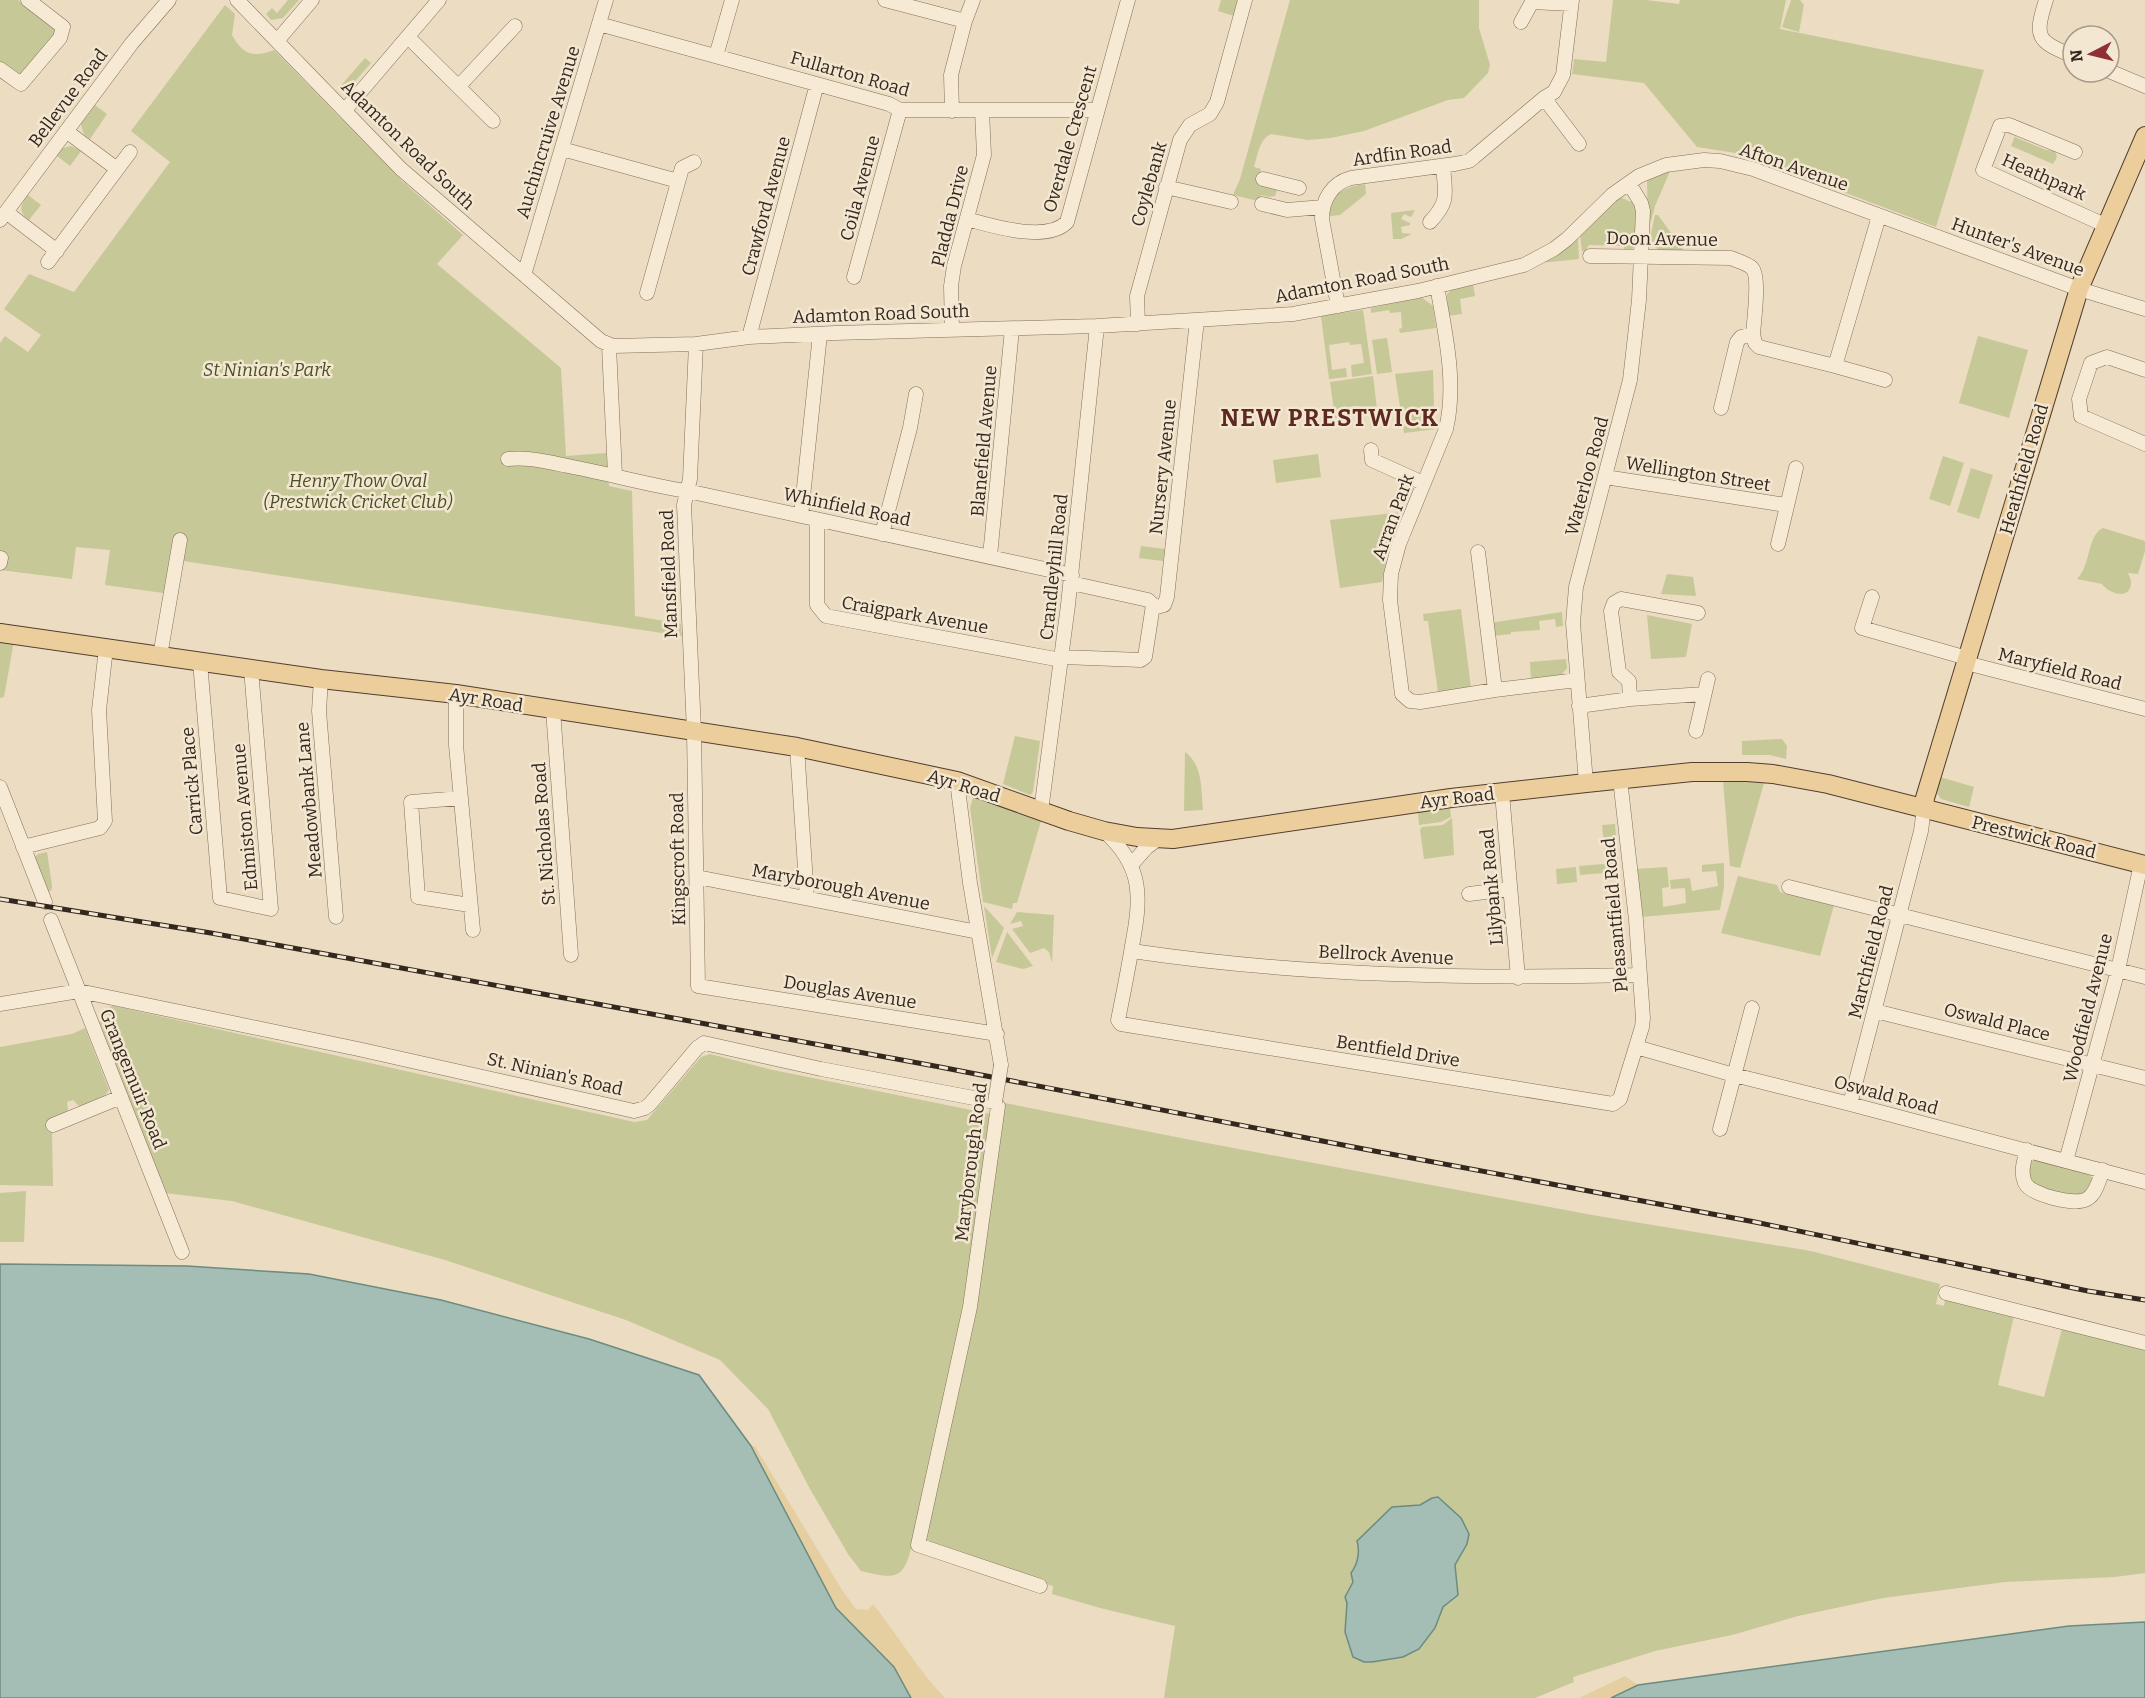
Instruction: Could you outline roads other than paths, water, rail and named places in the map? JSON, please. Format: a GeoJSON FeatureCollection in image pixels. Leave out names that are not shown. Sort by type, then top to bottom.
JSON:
{"type":"FeatureCollection","features":[{"type":"Feature","properties":{"kind":"main road","name":"Heathfield Road"},"geometry":{"type":"LineString","coordinates":[[1924,808],[1925,798],[2079,289],[2140,160],[2145,136]]}},
{"type":"Feature","properties":{"kind":"main road","name":"Ayr Road"},"geometry":{"type":"LineString","coordinates":[[0,633],[321,679],[456,694],[796,747],[957,781],[1069,822],[1137,837],[1173,838],[1450,798],[1692,772],[1747,771],[1773,774],[1828,784],[1924,808]]}},
{"type":"Feature","properties":{"kind":"main road","name":"Prestwick Road"},"geometry":{"type":"LineString","coordinates":[[1924,808],[2143,865]]}},
{"type":"Feature","properties":{"kind":"street"},"geometry":{"type":"LineString","coordinates":[[0,69],[21,84],[60,38],[63,27],[28,0]]}},
{"type":"Feature","properties":{"kind":"street","name":"Bellevue Road"},"geometry":{"type":"LineString","coordinates":[[3,216],[132,43],[169,0]]}},
{"type":"Feature","properties":{"kind":"street","name":"Adamton Road South"},"geometry":{"type":"LineString","coordinates":[[237,0],[401,169],[609,346],[696,344],[820,334],[1097,326],[1293,314],[1437,286],[1524,265],[1546,254],[1567,239],[1612,195],[1629,183]]}},
{"type":"Feature","properties":{"kind":"street"},"geometry":{"type":"LineString","coordinates":[[277,41],[312,0]]}},
{"type":"Feature","properties":{"kind":"street"},"geometry":{"type":"LineString","coordinates":[[345,110],[440,0]]}},
{"type":"Feature","properties":{"kind":"street","name":"Auchincruive Avenue"},"geometry":{"type":"LineString","coordinates":[[524,275],[606,0]]}},
{"type":"Feature","properties":{"kind":"street"},"geometry":{"type":"LineString","coordinates":[[716,56],[732,0]]}},
{"type":"Feature","properties":{"kind":"street"},"geometry":{"type":"LineString","coordinates":[[885,0],[965,21]]}},
{"type":"Feature","properties":{"kind":"street"},"geometry":{"type":"LineString","coordinates":[[952,111],[951,75],[973,0]]}},
{"type":"Feature","properties":{"kind":"street","name":"Overdale Crescent"},"geometry":{"type":"LineString","coordinates":[[967,219],[1011,232],[1056,230],[1067,222],[1128,0]]}},
{"type":"Feature","properties":{"kind":"street","name":"Coylebank"},"geometry":{"type":"LineString","coordinates":[[1138,324],[1137,296],[1182,134],[1190,125],[1210,114],[1217,102],[1245,0]]}},
{"type":"Feature","properties":{"kind":"street"},"geometry":{"type":"LineString","coordinates":[[2046,0],[2040,19],[2039,32],[2044,42],[2061,51]]}},
{"type":"Feature","properties":{"kind":"street"},"geometry":{"type":"LineString","coordinates":[[1521,21],[1531,1],[1571,2]]}},
{"type":"Feature","properties":{"kind":"street","name":"Ardfin Road"},"geometry":{"type":"LineString","coordinates":[[1323,207],[1332,190],[1344,180],[1443,166],[1469,160],[1554,92],[1563,75],[1571,2]]}},
{"type":"Feature","properties":{"kind":"street","name":"Fullarton Road"},"geometry":{"type":"LineString","coordinates":[[599,24],[889,104],[900,110],[1097,110]]}},
{"type":"Feature","properties":{"kind":"street"},"geometry":{"type":"LineString","coordinates":[[459,86],[515,26]]}},
{"type":"Feature","properties":{"kind":"street"},"geometry":{"type":"LineString","coordinates":[[408,37],[493,121]]}},
{"type":"Feature","properties":{"kind":"street"},"geometry":{"type":"LineString","coordinates":[[2121,76],[2145,86]]}},
{"type":"Feature","properties":{"kind":"street","name":"Crawford Avenue"},"geometry":{"type":"LineString","coordinates":[[749,338],[817,84]]}},
{"type":"Feature","properties":{"kind":"street"},"geometry":{"type":"LineString","coordinates":[[1545,98],[1580,144]]}},
{"type":"Feature","properties":{"kind":"street","name":"Coila Avenue"},"geometry":{"type":"LineString","coordinates":[[854,277],[900,110]]}},
{"type":"Feature","properties":{"kind":"street","name":"Pladda Drive"},"geometry":{"type":"LineString","coordinates":[[952,329],[951,285],[954,266],[984,155],[982,111]]}},
{"type":"Feature","properties":{"kind":"street","name":"Heathpark"},"geometry":{"type":"LineString","coordinates":[[2075,152],[2009,125],[2000,126],[1983,170],[2107,226]]}},
{"type":"Feature","properties":{"kind":"street"},"geometry":{"type":"LineString","coordinates":[[66,131],[117,169]]}},
{"type":"Feature","properties":{"kind":"street"},"geometry":{"type":"LineString","coordinates":[[562,149],[678,181]]}},
{"type":"Feature","properties":{"kind":"street"},"geometry":{"type":"LineString","coordinates":[[48,262],[130,152]]}},
{"type":"Feature","properties":{"kind":"street","name":"Afton Avenue"},"geometry":{"type":"LineString","coordinates":[[1629,183],[1639,176],[1666,165],[1704,160],[1720,161],[1754,169],[1879,216]]}},
{"type":"Feature","properties":{"kind":"street"},"geometry":{"type":"LineString","coordinates":[[647,293],[682,168],[694,162]]}},
{"type":"Feature","properties":{"kind":"street"},"geometry":{"type":"LineString","coordinates":[[1430,222],[1442,210],[1445,198],[1443,166]]}},
{"type":"Feature","properties":{"kind":"street"},"geometry":{"type":"LineString","coordinates":[[1263,179],[1299,188]]}},
{"type":"Feature","properties":{"kind":"street","name":"Waterloo Road"},"geometry":{"type":"LineString","coordinates":[[1586,783],[1573,609],[1576,587],[1630,380],[1641,255],[1641,203],[1629,183]]}},
{"type":"Feature","properties":{"kind":"street"},"geometry":{"type":"LineString","coordinates":[[1280,208],[1285,184]]}},
{"type":"Feature","properties":{"kind":"street"},"geometry":{"type":"LineString","coordinates":[[1166,188],[1231,202]]}},
{"type":"Feature","properties":{"kind":"street"},"geometry":{"type":"LineString","coordinates":[[1262,204],[1287,210],[1323,207],[1322,219],[1338,306]]}},
{"type":"Feature","properties":{"kind":"street"},"geometry":{"type":"LineString","coordinates":[[3,216],[57,251]]}},
{"type":"Feature","properties":{"kind":"street"},"geometry":{"type":"LineString","coordinates":[[1835,366],[1879,216]]}},
{"type":"Feature","properties":{"kind":"street","name":"Hunter's Avenue"},"geometry":{"type":"LineString","coordinates":[[1879,216],[2079,289],[2145,309]]}},
{"type":"Feature","properties":{"kind":"street","name":"Doon Avenue"},"geometry":{"type":"LineString","coordinates":[[1590,256],[1731,258],[1753,268],[1756,278],[1754,334]]}},
{"type":"Feature","properties":{"kind":"street","name":"Arran Park"},"geometry":{"type":"LineString","coordinates":[[1437,286],[1451,382],[1451,409],[1446,429],[1394,559],[1391,574],[1390,600],[1402,693],[1410,701],[1420,702],[1577,680]]}},
{"type":"Feature","properties":{"kind":"street","name":"Nursery Avenue"},"geometry":{"type":"LineString","coordinates":[[1153,608],[1164,604],[1167,597],[1197,320]]}},
{"type":"Feature","properties":{"kind":"street","name":"Crandleyhill Road"},"geometry":{"type":"LineString","coordinates":[[1041,811],[1071,579],[1097,326]]}},
{"type":"Feature","properties":{"kind":"street","name":"Blanefield Avenue"},"geometry":{"type":"LineString","coordinates":[[990,556],[1012,328]]}},
{"type":"Feature","properties":{"kind":"street"},"geometry":{"type":"LineString","coordinates":[[801,516],[820,334]]}},
{"type":"Feature","properties":{"kind":"street"},"geometry":{"type":"LineString","coordinates":[[1721,408],[1737,342],[1742,337],[1754,334],[1755,343],[1759,347],[1885,380]]}},
{"type":"Feature","properties":{"kind":"street","name":"Mansfield Road"},"geometry":{"type":"LineString","coordinates":[[694,731],[684,505],[690,478],[696,344]]}},
{"type":"Feature","properties":{"kind":"street"},"geometry":{"type":"LineString","coordinates":[[609,346],[615,475]]}},
{"type":"Feature","properties":{"kind":"street"},"geometry":{"type":"LineString","coordinates":[[2145,370],[2107,357],[2091,363],[2079,399],[2081,416],[2145,444]]}},
{"type":"Feature","properties":{"kind":"street"},"geometry":{"type":"LineString","coordinates":[[882,534],[910,428],[910,402]]}},
{"type":"Feature","properties":{"kind":"street"},"geometry":{"type":"LineString","coordinates":[[1371,450],[1372,460],[1423,483]]}},
{"type":"Feature","properties":{"kind":"street","name":"Whinfield Road"},"geometry":{"type":"LineString","coordinates":[[508,459],[526,458],[615,475],[679,491],[990,556],[1148,600],[1152,603],[1153,608]]}},
{"type":"Feature","properties":{"kind":"street","name":"Wellington Street"},"geometry":{"type":"LineString","coordinates":[[1778,544],[1796,468]]}},
{"type":"Feature","properties":{"kind":"street","name":"Wellington Street"},"geometry":{"type":"LineString","coordinates":[[1605,477],[1786,506]]}},
{"type":"Feature","properties":{"kind":"street","name":"Craigpark Avenue"},"geometry":{"type":"LineString","coordinates":[[817,520],[817,605],[822,614],[1061,659]]}},
{"type":"Feature","properties":{"kind":"street"},"geometry":{"type":"LineString","coordinates":[[160,656],[180,540]]}},
{"type":"Feature","properties":{"kind":"street"},"geometry":{"type":"LineString","coordinates":[[1478,552],[1495,690]]}},
{"type":"Feature","properties":{"kind":"street"},"geometry":{"type":"LineString","coordinates":[[0,563],[1,558]]}},
{"type":"Feature","properties":{"kind":"street","name":"Maryfield Road"},"geometry":{"type":"LineString","coordinates":[[1872,597],[1862,628],[1966,661],[2145,709]]}},
{"type":"Feature","properties":{"kind":"street"},"geometry":{"type":"LineString","coordinates":[[1630,699],[1629,681],[1619,672],[1611,610],[1614,603],[1621,599],[1698,612]]}},
{"type":"Feature","properties":{"kind":"street"},"geometry":{"type":"LineString","coordinates":[[1061,659],[1141,660],[1146,651],[1153,608]]}},
{"type":"Feature","properties":{"kind":"street"},"geometry":{"type":"LineString","coordinates":[[23,847],[100,828],[105,821],[99,710],[106,648]]}},
{"type":"Feature","properties":{"kind":"street","name":"Carrick Place"},"geometry":{"type":"LineString","coordinates":[[200,662],[220,898]]}},
{"type":"Feature","properties":{"kind":"street","name":"Edmiston Avenue"},"geometry":{"type":"LineString","coordinates":[[220,898],[271,909],[250,669]]}},
{"type":"Feature","properties":{"kind":"street","name":"Meadowbank Lane"},"geometry":{"type":"LineString","coordinates":[[321,679],[319,711],[336,917]]}},
{"type":"Feature","properties":{"kind":"street"},"geometry":{"type":"LineString","coordinates":[[1696,731],[1708,679]]}},
{"type":"Feature","properties":{"kind":"street"},"geometry":{"type":"LineString","coordinates":[[456,694],[456,745],[473,930]]}},
{"type":"Feature","properties":{"kind":"street"},"geometry":{"type":"LineString","coordinates":[[1580,705],[1704,694]]}},
{"type":"Feature","properties":{"kind":"street","name":"St. Nicholas Road"},"geometry":{"type":"LineString","coordinates":[[553,710],[571,955]]}},
{"type":"Feature","properties":{"kind":"street","name":"Kingscroft Road"},"geometry":{"type":"LineString","coordinates":[[694,731],[698,986]]}},
{"type":"Feature","properties":{"kind":"street"},"geometry":{"type":"LineString","coordinates":[[796,747],[807,898]]}},
{"type":"Feature","properties":{"kind":"street","name":"Pleasantfield Road"},"geometry":{"type":"LineString","coordinates":[[1620,779],[1643,1018],[1636,1047]]}},
{"type":"Feature","properties":{"kind":"street","name":"Maryborough Road"},"geometry":{"type":"LineString","coordinates":[[957,781],[978,932],[1001,1065],[995,1102],[998,1106],[970,1307],[918,1545],[1040,1586]]}},
{"type":"Feature","properties":{"kind":"street"},"geometry":{"type":"LineString","coordinates":[[0,787],[45,902]]}},
{"type":"Feature","properties":{"kind":"street","name":"Lilybank Road"},"geometry":{"type":"LineString","coordinates":[[1502,793],[1518,978]]}},
{"type":"Feature","properties":{"kind":"street"},"geometry":{"type":"LineString","coordinates":[[461,798],[411,802],[418,897],[470,905]]}},
{"type":"Feature","properties":{"kind":"street","name":"Marchfield Road"},"geometry":{"type":"LineString","coordinates":[[1850,1104],[1922,831],[1924,808]]}},
{"type":"Feature","properties":{"kind":"street"},"geometry":{"type":"LineString","coordinates":[[1104,831],[1120,846],[1131,865],[1139,901],[1132,951]]}},
{"type":"Feature","properties":{"kind":"street"},"geometry":{"type":"LineString","coordinates":[[1131,865],[1146,848],[1159,838]]}},
{"type":"Feature","properties":{"kind":"street","name":"Woodfield Avenue"},"geometry":{"type":"LineString","coordinates":[[2066,1161],[2118,970],[2143,865]]}},
{"type":"Feature","properties":{"kind":"street","name":"Maryborough Avenue"},"geometry":{"type":"LineString","coordinates":[[697,877],[978,932]]}},
{"type":"Feature","properties":{"kind":"street"},"geometry":{"type":"LineString","coordinates":[[1790,886],[2145,977]]}},
{"type":"Feature","properties":{"kind":"street"},"geometry":{"type":"LineString","coordinates":[[1469,894],[1510,889]]}},
{"type":"Feature","properties":{"kind":"street","name":"Grangemuir Road"},"geometry":{"type":"LineString","coordinates":[[51,920],[182,1252]]}},
{"type":"Feature","properties":{"kind":"street","name":"Bellrock Avenue"},"geometry":{"type":"LineString","coordinates":[[1132,951],[1359,974],[1518,978],[1639,975]]}},
{"type":"Feature","properties":{"kind":"street","name":"Bentfield Drive"},"geometry":{"type":"LineString","coordinates":[[1132,951],[1118,1020],[1121,1024],[1613,1104],[1620,1099],[1636,1047]]}},
{"type":"Feature","properties":{"kind":"street","name":"Douglas Avenue"},"geometry":{"type":"LineString","coordinates":[[698,986],[997,1034]]}},
{"type":"Feature","properties":{"kind":"street"},"geometry":{"type":"LineString","coordinates":[[0,1004],[79,991]]}},
{"type":"Feature","properties":{"kind":"street","name":"St. Ninian's Road"},"geometry":{"type":"LineString","coordinates":[[79,991],[358,1049],[634,1111],[650,1104],[697,1048],[704,1043],[821,1069],[995,1102]]}},
{"type":"Feature","properties":{"kind":"street"},"geometry":{"type":"LineString","coordinates":[[1720,1129],[1752,1008]]}},
{"type":"Feature","properties":{"kind":"street","name":"Oswald Place"},"geometry":{"type":"LineString","coordinates":[[1875,1011],[2145,1078]]}},
{"type":"Feature","properties":{"kind":"street","name":"Oswald Road"},"geometry":{"type":"LineString","coordinates":[[1636,1047],[1734,1075],[2145,1182]]}},
{"type":"Feature","properties":{"kind":"street"},"geometry":{"type":"LineString","coordinates":[[52,1125],[121,1096]]}},
{"type":"Feature","properties":{"kind":"street"},"geometry":{"type":"LineString","coordinates":[[2027,1150],[2023,1165],[2024,1180],[2030,1190],[2072,1202],[2088,1199],[2094,1192],[2103,1170]]}},
{"type":"Feature","properties":{"kind":"street"},"geometry":{"type":"LineString","coordinates":[[1946,1293],[2145,1343]]}},
{"type":"Feature","properties":{"kind":"water"},"geometry":{"type":"Polygon","coordinates":[[[0,1264],[187,1266],[309,1274],[441,1300],[589,1339],[699,1375],[751,1446],[836,1608],[894,1667],[911,1698],[0,1698],[0,1264]]]}},
{"type":"Feature","properties":{"kind":"water"},"geometry":{"type":"Polygon","coordinates":[[[1438,1497],[1461,1518],[1469,1534],[1467,1544],[1455,1565],[1458,1595],[1443,1607],[1435,1628],[1419,1649],[1403,1657],[1372,1662],[1364,1662],[1353,1657],[1345,1632],[1347,1603],[1345,1597],[1353,1582],[1351,1573],[1358,1557],[1357,1541],[1392,1507],[1420,1505],[1438,1497]]]}},
{"type":"Feature","properties":{"kind":"water"},"geometry":{"type":"Polygon","coordinates":[[[2145,1622],[2145,1698],[1611,1698],[1638,1685],[2069,1626],[2145,1622]]]}},
{"type":"Feature","properties":{"kind":"railway"},"geometry":{"type":"LineString","coordinates":[[0,899],[211,933],[940,1067],[1755,1222],[2088,1291],[2145,1300]]}},
{"type":"Feature","properties":{"kind":"district","name":"NEW PRESTWICK"},"geometry":{"type":"Point","coordinates":[1330,418]}},
{"type":"Feature","properties":{"kind":"park label","name":"St Ninian's Park"},"geometry":{"type":"Point","coordinates":[267,370]}},
{"type":"Feature","properties":{"kind":"park label","name":"Henry Thow Oval (Prestwick Cricket Club)"},"geometry":{"type":"Point","coordinates":[358,491]}}]}
